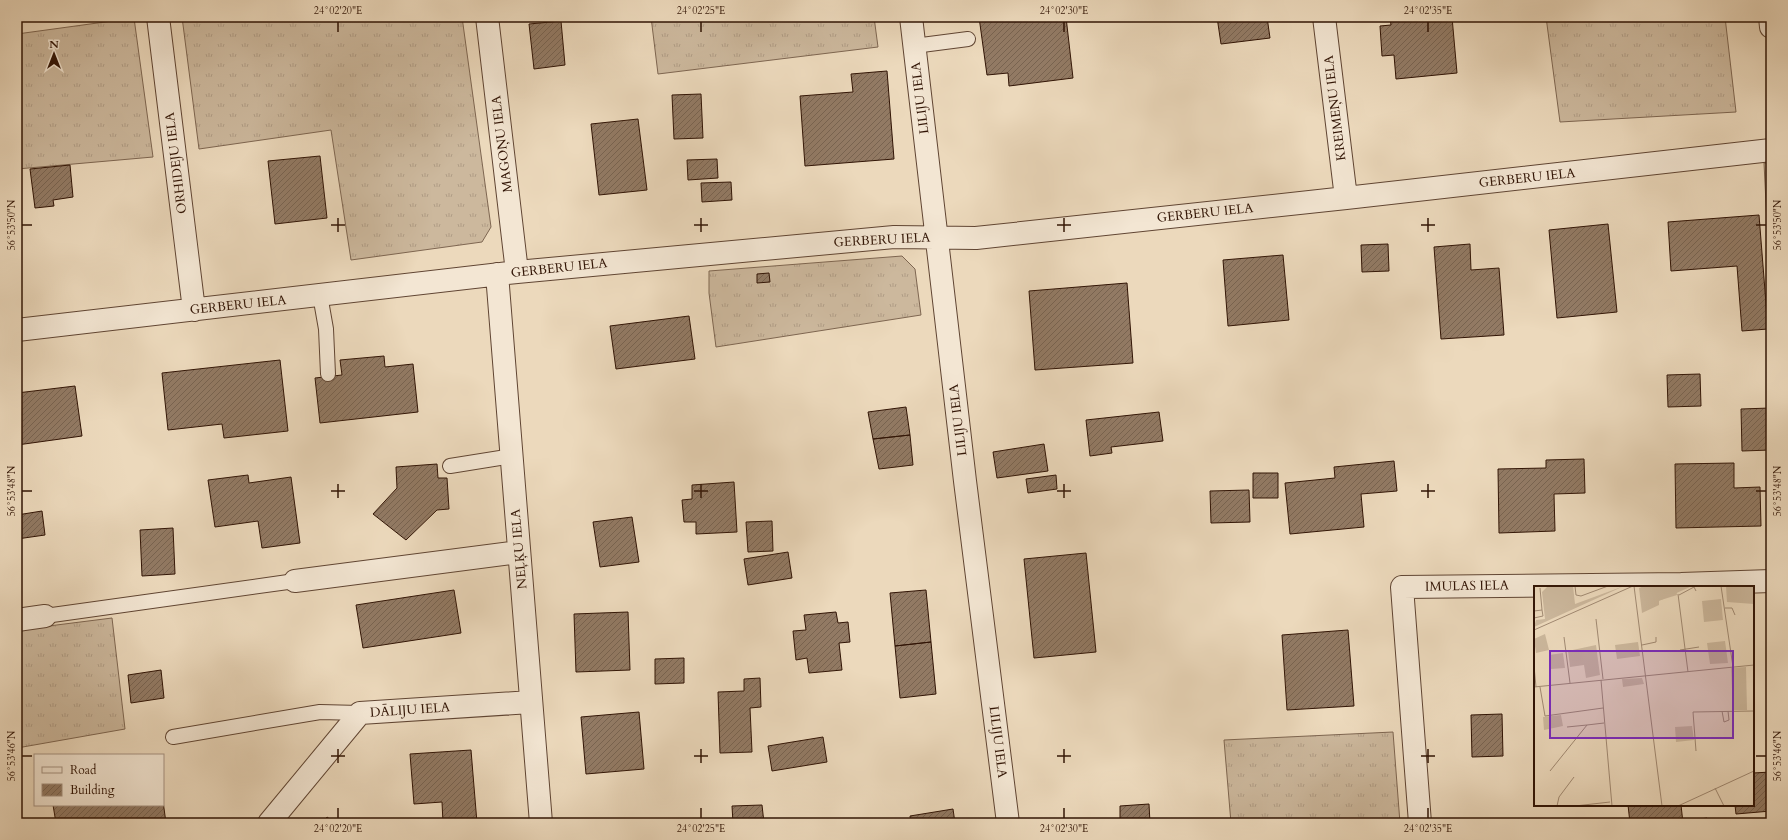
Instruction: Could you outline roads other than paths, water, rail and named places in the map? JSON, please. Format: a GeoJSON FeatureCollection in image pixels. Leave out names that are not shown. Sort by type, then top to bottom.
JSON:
{"type":"FeatureCollection","features":[{"type":"Feature","properties":{"kind":"street","name":"ORHIDEJU IELA"},"geometry":{"type":"LineString","coordinates":[[158,17],[194,310]]}},
{"type":"Feature","properties":{"kind":"street","name":"MAGOŅU IELA"},"geometry":{"type":"LineString","coordinates":[[487,17],[507,273]]}},
{"type":"Feature","properties":{"kind":"street","name":"LILIJU IELA"},"geometry":{"type":"LineString","coordinates":[[911,17],[936,237],[1008,823]]}},
{"type":"Feature","properties":{"kind":"street","name":"KREIMEŅU IELA"},"geometry":{"type":"LineString","coordinates":[[1324,17],[1346,198]]}},
{"type":"Feature","properties":{"kind":"street"},"geometry":{"type":"LineString","coordinates":[[1770,17],[1771,27]]}},
{"type":"Feature","properties":{"kind":"street","name":"GERBERU IELA"},"geometry":{"type":"LineString","coordinates":[[17,330],[507,273],[894,237],[976,238],[1771,150]]}},
{"type":"Feature","properties":{"kind":"street","name":"NEĻĶU IELA"},"geometry":{"type":"LineString","coordinates":[[507,273],[512,456],[541,823]]}},
{"type":"Feature","properties":{"kind":"street"},"geometry":{"type":"LineString","coordinates":[[295,581],[519,552]]}},
{"type":"Feature","properties":{"kind":"street","name":"IMULAS IELA"},"geometry":{"type":"LineString","coordinates":[[1682,586],[1742,584],[1771,581]]}},
{"type":"Feature","properties":{"kind":"street","name":"IMULAS IELA"},"geometry":{"type":"LineString","coordinates":[[1420,823],[1402,587],[1534,587]]}},
{"type":"Feature","properties":{"kind":"street"},"geometry":{"type":"LineString","coordinates":[[17,620],[45,616]]}},
{"type":"Feature","properties":{"kind":"street","name":"DĀLIJU IELA"},"geometry":{"type":"LineString","coordinates":[[269,823],[360,713],[531,702]]}},
{"type":"Feature","properties":{"kind":"lane"},"geometry":{"type":"LineString","coordinates":[[914,46],[968,39]]}},
{"type":"Feature","properties":{"kind":"lane"},"geometry":{"type":"LineString","coordinates":[[320,295],[326,329],[328,374]]}},
{"type":"Feature","properties":{"kind":"lane"},"geometry":{"type":"LineString","coordinates":[[450,466],[512,456]]}},
{"type":"Feature","properties":{"kind":"lane"},"geometry":{"type":"LineString","coordinates":[[45,616],[295,581]]}},
{"type":"Feature","properties":{"kind":"lane"},"geometry":{"type":"LineString","coordinates":[[173,737],[320,712],[360,713]]}}]}
